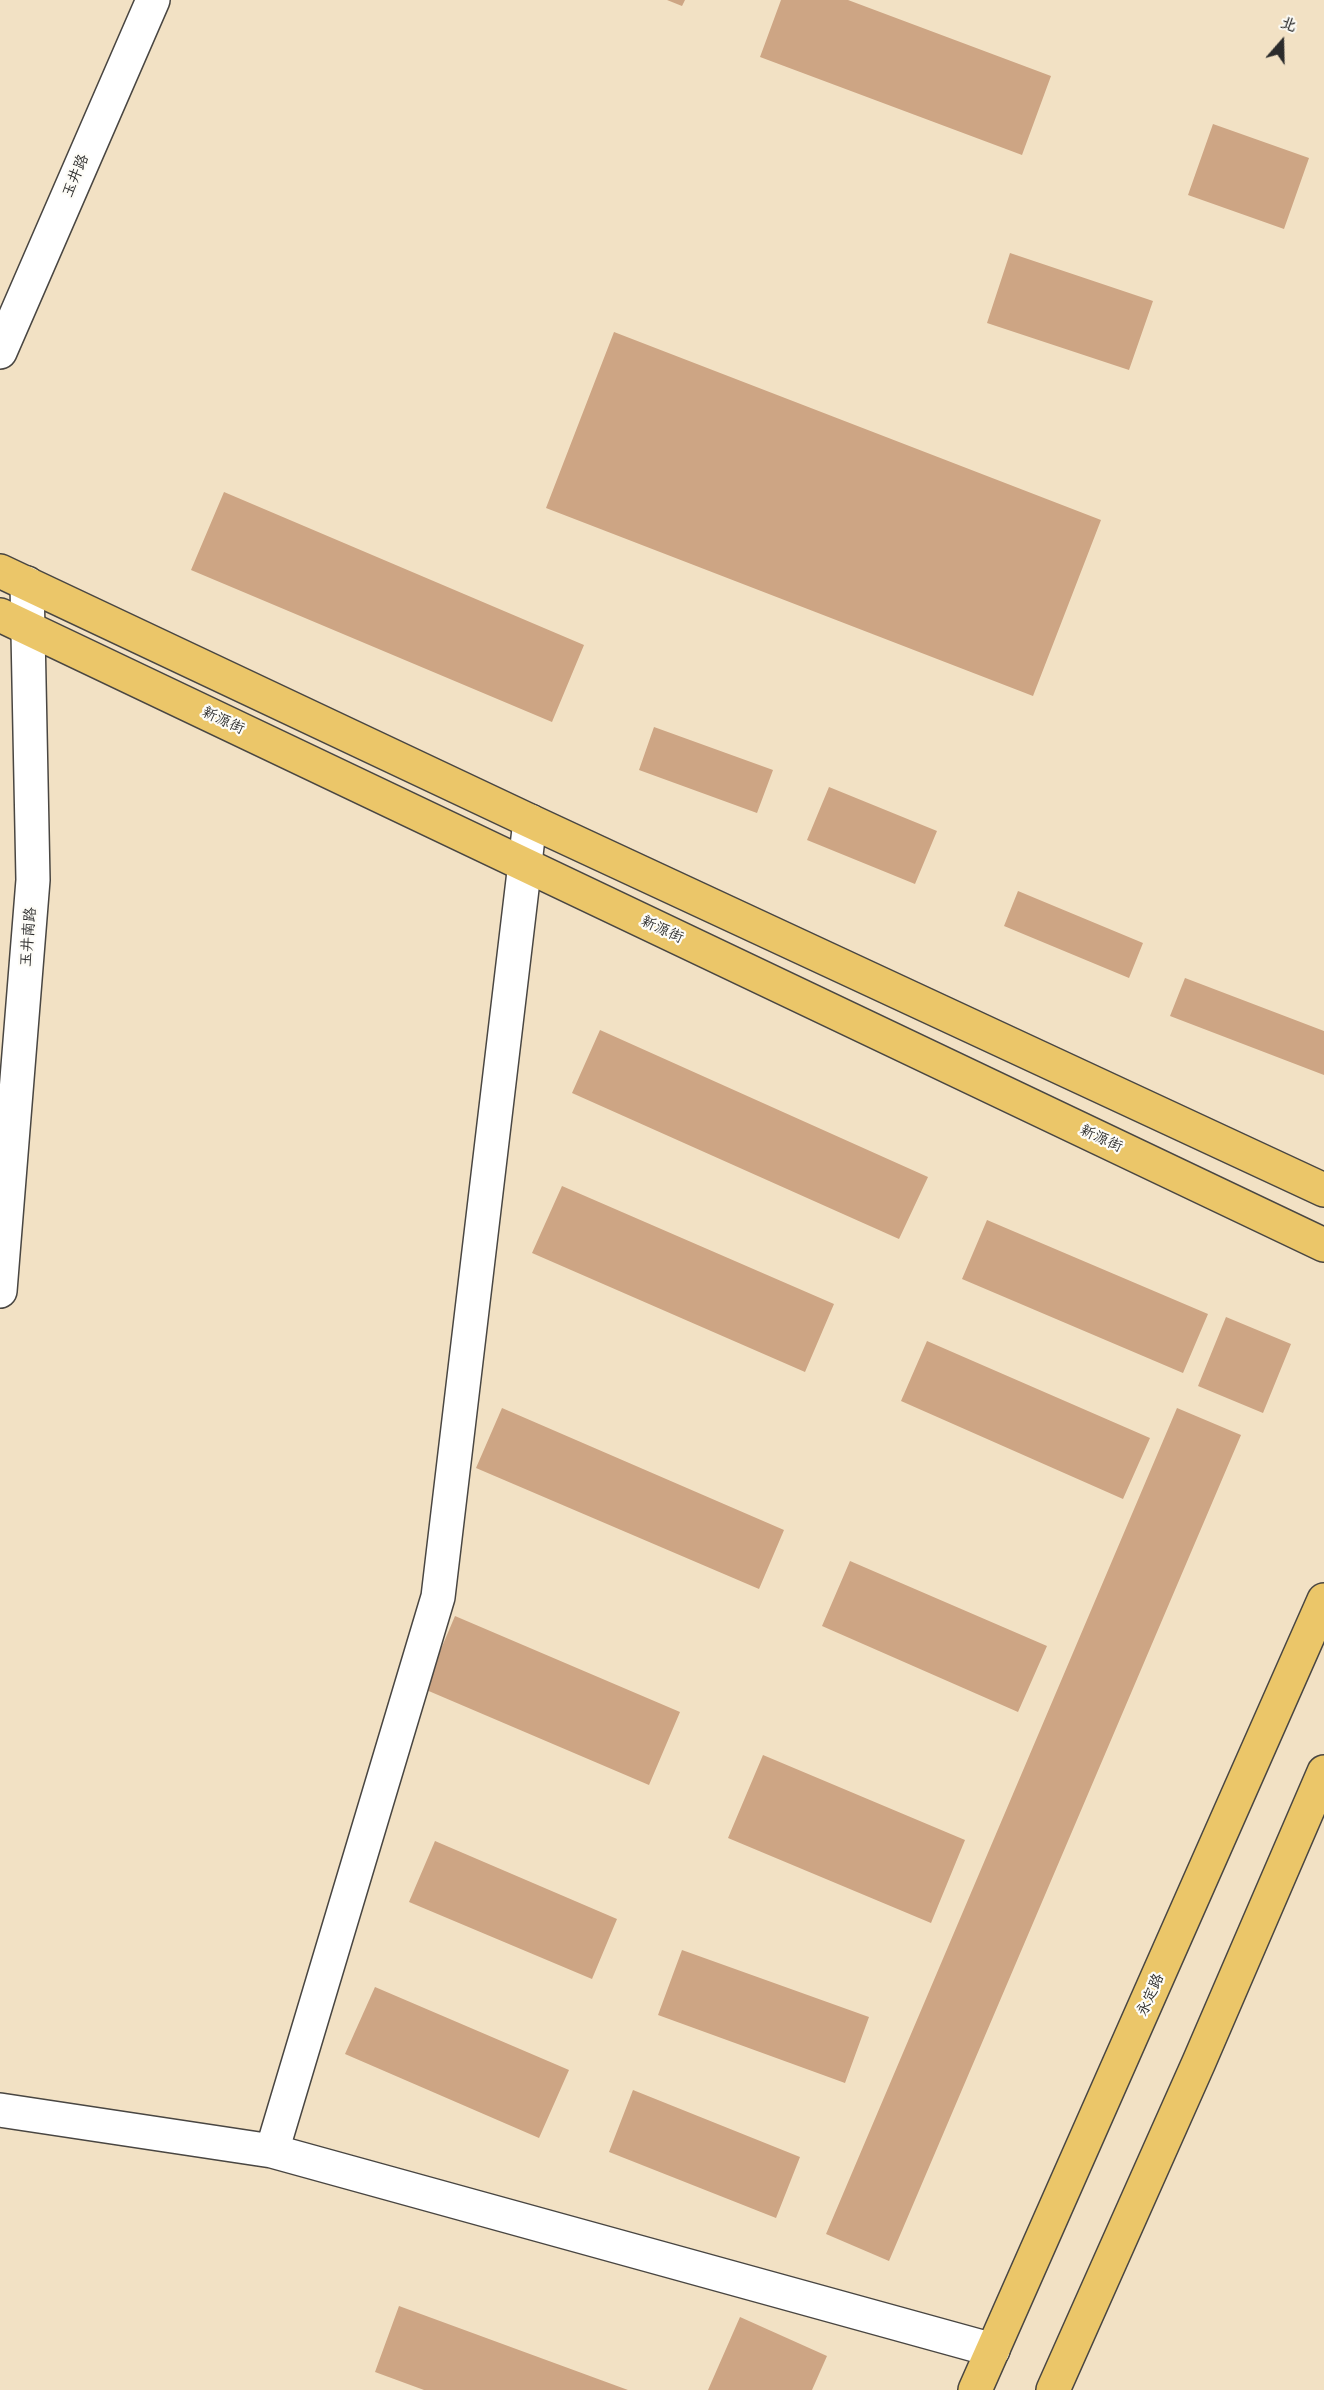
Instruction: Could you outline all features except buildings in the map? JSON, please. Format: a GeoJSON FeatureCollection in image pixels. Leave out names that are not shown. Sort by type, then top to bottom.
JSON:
{"type":"FeatureCollection","features":[{"type":"Feature","properties":{"kind":"main road"},"geometry":{"type":"LineString","coordinates":[[14,577],[530,821],[1324,1190]]}},
{"type":"Feature","properties":{"kind":"main road","name":"新源街"},"geometry":{"type":"LineString","coordinates":[[8,622],[1324,1245]]}},
{"type":"Feature","properties":{"kind":"main road","name":"永定路"},"geometry":{"type":"LineString","coordinates":[[975,2390],[1324,1600]]}},
{"type":"Feature","properties":{"kind":"main road"},"geometry":{"type":"LineString","coordinates":[[1053,2390],[1199,2062],[1324,1772]]}},
{"type":"Feature","properties":{"kind":"street","name":"玉井路"},"geometry":{"type":"LineString","coordinates":[[0,352],[153,0]]}},
{"type":"Feature","properties":{"kind":"street","name":"玉井南路"},"geometry":{"type":"LineString","coordinates":[[0,1291],[33,880],[8,622],[14,577]]}},
{"type":"Feature","properties":{"kind":"street"},"geometry":{"type":"LineString","coordinates":[[272,2151],[438,1597],[530,821]]}},
{"type":"Feature","properties":{"kind":"street"},"geometry":{"type":"LineString","coordinates":[[0,2110],[272,2151],[993,2350]]}}]}
